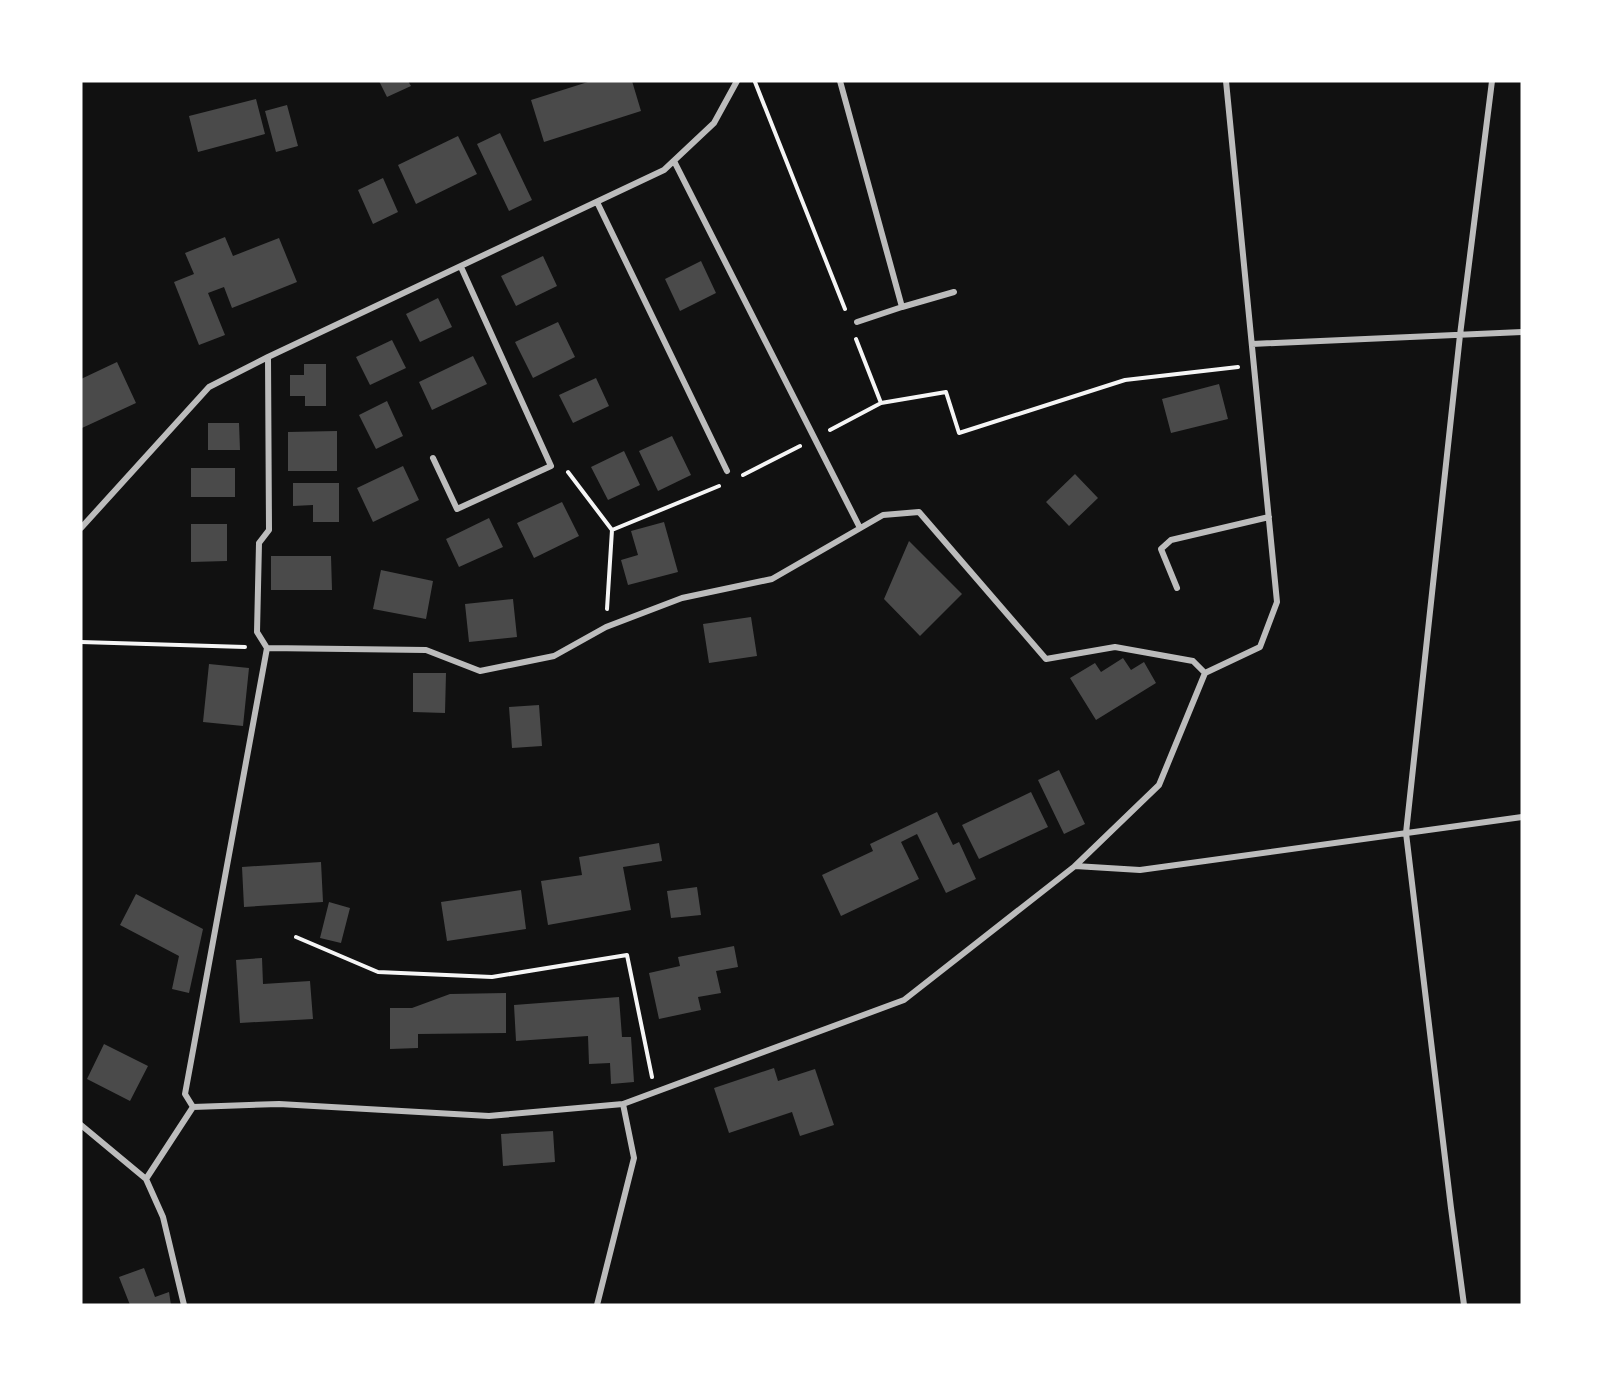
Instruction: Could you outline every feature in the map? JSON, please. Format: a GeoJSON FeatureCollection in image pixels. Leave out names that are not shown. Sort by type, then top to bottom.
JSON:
{"type":"FeatureCollection","features":[{"type":"Feature","properties":{"kind":"street"},"geometry":{"type":"LineString","coordinates":[[81,528],[209,387],[664,170],[714,123],[737,81]]}},
{"type":"Feature","properties":{"kind":"street"},"geometry":{"type":"LineString","coordinates":[[840,81],[903,307]]}},
{"type":"Feature","properties":{"kind":"street"},"geometry":{"type":"LineString","coordinates":[[193,1107],[279,1104],[489,1116],[623,1104],[904,1000],[1075,866],[1159,785],[1205,673],[1260,647],[1277,602],[1226,81]]}},
{"type":"Feature","properties":{"kind":"street"},"geometry":{"type":"LineString","coordinates":[[1464,1305],[1406,833],[1460,335],[1492,81]]}},
{"type":"Feature","properties":{"kind":"street"},"geometry":{"type":"LineString","coordinates":[[674,161],[860,528]]}},
{"type":"Feature","properties":{"kind":"street"},"geometry":{"type":"LineString","coordinates":[[597,202],[727,471]]}},
{"type":"Feature","properties":{"kind":"street"},"geometry":{"type":"LineString","coordinates":[[433,458],[457,508],[551,466],[461,267]]}},
{"type":"Feature","properties":{"kind":"street"},"geometry":{"type":"LineString","coordinates":[[857,322],[954,292]]}},
{"type":"Feature","properties":{"kind":"street"},"geometry":{"type":"LineString","coordinates":[[1252,345],[1522,332]]}},
{"type":"Feature","properties":{"kind":"street"},"geometry":{"type":"LineString","coordinates":[[193,1107],[185,1094],[267,648],[257,632],[259,543],[269,530],[268,357]]}},
{"type":"Feature","properties":{"kind":"street"},"geometry":{"type":"LineString","coordinates":[[267,648],[426,650],[480,671],[554,656],[606,627],[682,598],[772,579],[883,515],[919,512],[1046,659],[1115,647],[1193,661],[1205,673]]}},
{"type":"Feature","properties":{"kind":"street"},"geometry":{"type":"LineString","coordinates":[[1177,588],[1161,549],[1172,540],[1269,517]]}},
{"type":"Feature","properties":{"kind":"street"},"geometry":{"type":"LineString","coordinates":[[1075,866],[1140,870],[1522,817]]}},
{"type":"Feature","properties":{"kind":"street"},"geometry":{"type":"LineString","coordinates":[[597,1305],[634,1158],[623,1104]]}},
{"type":"Feature","properties":{"kind":"street"},"geometry":{"type":"LineString","coordinates":[[146,1179],[193,1107]]}},
{"type":"Feature","properties":{"kind":"street"},"geometry":{"type":"LineString","coordinates":[[81,1125],[146,1179],[164,1217],[184,1305]]}},
{"type":"Feature","properties":{"kind":"path"},"geometry":{"type":"LineString","coordinates":[[755,81],[847,314]]}},
{"type":"Feature","properties":{"kind":"path"},"geometry":{"type":"LineString","coordinates":[[855,337],[881,403]]}},
{"type":"Feature","properties":{"kind":"path"},"geometry":{"type":"LineString","coordinates":[[821,435],[881,403],[946,392],[959,433],[1125,380],[1254,366]]}},
{"type":"Feature","properties":{"kind":"path"},"geometry":{"type":"LineString","coordinates":[[740,477],[801,445]]}},
{"type":"Feature","properties":{"kind":"path"},"geometry":{"type":"LineString","coordinates":[[551,466],[566,469],[612,530],[606,627]]}},
{"type":"Feature","properties":{"kind":"path"},"geometry":{"type":"LineString","coordinates":[[612,530],[719,486]]}},
{"type":"Feature","properties":{"kind":"path"},"geometry":{"type":"LineString","coordinates":[[81,642],[267,648]]}},
{"type":"Feature","properties":{"kind":"path"},"geometry":{"type":"LineString","coordinates":[[296,937],[378,972],[492,977],[627,956],[655,1092]]}},
{"type":"Feature","properties":{"kind":"building"},"geometry":{"type":"Polygon","coordinates":[[[379,81],[408,81],[411,86],[387,97],[379,81]]]}},
{"type":"Feature","properties":{"kind":"building"},"geometry":{"type":"Polygon","coordinates":[[[591,81],[632,81],[641,111],[544,142],[531,100],[591,81]]]}},
{"type":"Feature","properties":{"kind":"building"},"geometry":{"type":"Polygon","coordinates":[[[256,99],[265,134],[198,152],[189,116],[256,99]]]}},
{"type":"Feature","properties":{"kind":"building"},"geometry":{"type":"Polygon","coordinates":[[[287,105],[298,146],[276,152],[265,111],[287,105]]]}},
{"type":"Feature","properties":{"kind":"building"},"geometry":{"type":"Polygon","coordinates":[[[500,133],[532,200],[509,211],[477,144],[500,133]]]}},
{"type":"Feature","properties":{"kind":"building"},"geometry":{"type":"Polygon","coordinates":[[[458,136],[477,174],[416,204],[398,165],[458,136]]]}},
{"type":"Feature","properties":{"kind":"building"},"geometry":{"type":"Polygon","coordinates":[[[383,178],[398,212],[373,224],[358,190],[383,178]]]}},
{"type":"Feature","properties":{"kind":"building"},"geometry":{"type":"Polygon","coordinates":[[[225,237],[233,256],[279,238],[297,282],[232,308],[224,287],[208,293],[225,335],[199,345],[174,282],[194,274],[185,253],[225,237]]]}},
{"type":"Feature","properties":{"kind":"building"},"geometry":{"type":"Polygon","coordinates":[[[543,256],[557,286],[516,306],[501,276],[543,256]]]}},
{"type":"Feature","properties":{"kind":"building"},"geometry":{"type":"Polygon","coordinates":[[[701,261],[716,293],[680,311],[665,279],[701,261]]]}},
{"type":"Feature","properties":{"kind":"building"},"geometry":{"type":"Polygon","coordinates":[[[438,298],[452,327],[420,342],[406,314],[438,298]]]}},
{"type":"Feature","properties":{"kind":"building"},"geometry":{"type":"Polygon","coordinates":[[[558,322],[575,357],[533,378],[515,342],[558,322]]]}},
{"type":"Feature","properties":{"kind":"building"},"geometry":{"type":"Polygon","coordinates":[[[392,340],[406,368],[370,385],[356,357],[392,340]]]}},
{"type":"Feature","properties":{"kind":"building"},"geometry":{"type":"Polygon","coordinates":[[[473,356],[487,384],[432,410],[419,382],[473,356]]]}},
{"type":"Feature","properties":{"kind":"building"},"geometry":{"type":"Polygon","coordinates":[[[117,362],[136,403],[82,428],[81,379],[117,362]]]}},
{"type":"Feature","properties":{"kind":"building"},"geometry":{"type":"Polygon","coordinates":[[[304,364],[326,364],[326,406],[305,406],[305,396],[290,396],[290,375],[304,375],[304,364]]]}},
{"type":"Feature","properties":{"kind":"building"},"geometry":{"type":"Polygon","coordinates":[[[596,378],[609,406],[573,423],[559,395],[596,378]]]}},
{"type":"Feature","properties":{"kind":"building"},"geometry":{"type":"Polygon","coordinates":[[[1219,384],[1228,419],[1171,433],[1162,399],[1219,384]]]}},
{"type":"Feature","properties":{"kind":"building"},"geometry":{"type":"Polygon","coordinates":[[[387,401],[403,436],[376,449],[359,415],[387,401]]]}},
{"type":"Feature","properties":{"kind":"building"},"geometry":{"type":"Polygon","coordinates":[[[208,423],[239,423],[240,450],[208,450],[208,423]]]}},
{"type":"Feature","properties":{"kind":"building"},"geometry":{"type":"Polygon","coordinates":[[[337,431],[337,471],[288,471],[288,432],[337,431]]]}},
{"type":"Feature","properties":{"kind":"building"},"geometry":{"type":"Polygon","coordinates":[[[672,436],[691,475],[658,491],[639,451],[672,436]]]}},
{"type":"Feature","properties":{"kind":"building"},"geometry":{"type":"Polygon","coordinates":[[[624,451],[640,485],[608,500],[591,467],[624,451]]]}},
{"type":"Feature","properties":{"kind":"building"},"geometry":{"type":"Polygon","coordinates":[[[403,466],[419,500],[373,522],[357,488],[403,466]]]}},
{"type":"Feature","properties":{"kind":"building"},"geometry":{"type":"Polygon","coordinates":[[[191,468],[235,468],[235,497],[191,497],[191,468]]]}},
{"type":"Feature","properties":{"kind":"building"},"geometry":{"type":"Polygon","coordinates":[[[1075,474],[1098,498],[1069,526],[1046,502],[1075,474]]]}},
{"type":"Feature","properties":{"kind":"building"},"geometry":{"type":"Polygon","coordinates":[[[293,483],[339,483],[339,522],[313,522],[313,505],[293,506],[293,483]]]}},
{"type":"Feature","properties":{"kind":"building"},"geometry":{"type":"Polygon","coordinates":[[[562,502],[579,536],[534,558],[517,523],[562,502]]]}},
{"type":"Feature","properties":{"kind":"building"},"geometry":{"type":"Polygon","coordinates":[[[489,518],[503,547],[459,567],[446,539],[489,518]]]}},
{"type":"Feature","properties":{"kind":"building"},"geometry":{"type":"Polygon","coordinates":[[[664,522],[678,572],[628,585],[621,560],[638,555],[631,531],[664,522]]]}},
{"type":"Feature","properties":{"kind":"building"},"geometry":{"type":"Polygon","coordinates":[[[191,524],[227,524],[227,561],[191,562],[191,524]]]}},
{"type":"Feature","properties":{"kind":"building"},"geometry":{"type":"Polygon","coordinates":[[[909,541],[962,594],[920,636],[884,599],[909,541]]]}},
{"type":"Feature","properties":{"kind":"building"},"geometry":{"type":"Polygon","coordinates":[[[271,556],[331,556],[332,590],[271,590],[271,556]]]}},
{"type":"Feature","properties":{"kind":"building"},"geometry":{"type":"Polygon","coordinates":[[[381,570],[433,581],[426,619],[373,609],[381,570]]]}},
{"type":"Feature","properties":{"kind":"building"},"geometry":{"type":"Polygon","coordinates":[[[513,599],[517,637],[469,642],[465,604],[513,599]]]}},
{"type":"Feature","properties":{"kind":"building"},"geometry":{"type":"Polygon","coordinates":[[[751,617],[757,656],[709,663],[703,624],[751,617]]]}},
{"type":"Feature","properties":{"kind":"building"},"geometry":{"type":"Polygon","coordinates":[[[1123,658],[1131,670],[1144,662],[1156,683],[1096,720],[1070,678],[1095,663],[1101,672],[1123,658]]]}},
{"type":"Feature","properties":{"kind":"building"},"geometry":{"type":"Polygon","coordinates":[[[209,664],[249,668],[243,726],[203,722],[209,664]]]}},
{"type":"Feature","properties":{"kind":"building"},"geometry":{"type":"Polygon","coordinates":[[[413,673],[446,673],[445,713],[413,712],[413,673]]]}},
{"type":"Feature","properties":{"kind":"building"},"geometry":{"type":"Polygon","coordinates":[[[539,705],[542,746],[512,748],[509,707],[539,705]]]}},
{"type":"Feature","properties":{"kind":"building"},"geometry":{"type":"Polygon","coordinates":[[[1059,770],[1085,824],[1064,834],[1038,780],[1059,770]]]}},
{"type":"Feature","properties":{"kind":"building"},"geometry":{"type":"Polygon","coordinates":[[[1031,792],[1048,827],[979,859],[962,825],[1031,792]]]}},
{"type":"Feature","properties":{"kind":"building"},"geometry":{"type":"Polygon","coordinates":[[[937,812],[953,845],[959,842],[976,879],[946,893],[917,834],[901,842],[919,879],[841,916],[822,875],[873,851],[870,844],[937,812]]]}},
{"type":"Feature","properties":{"kind":"building"},"geometry":{"type":"Polygon","coordinates":[[[659,843],[662,861],[623,867],[631,910],[548,925],[541,881],[582,875],[579,857],[659,843]]]}},
{"type":"Feature","properties":{"kind":"building"},"geometry":{"type":"Polygon","coordinates":[[[321,862],[323,902],[244,907],[242,867],[321,862]]]}},
{"type":"Feature","properties":{"kind":"building"},"geometry":{"type":"Polygon","coordinates":[[[697,887],[701,915],[671,918],[667,891],[697,887]]]}},
{"type":"Feature","properties":{"kind":"building"},"geometry":{"type":"Polygon","coordinates":[[[521,890],[526,929],[447,941],[441,902],[521,890]]]}},
{"type":"Feature","properties":{"kind":"building"},"geometry":{"type":"Polygon","coordinates":[[[136,894],[203,929],[189,993],[172,989],[179,956],[120,925],[136,894]]]}},
{"type":"Feature","properties":{"kind":"building"},"geometry":{"type":"Polygon","coordinates":[[[329,902],[350,908],[341,943],[320,938],[329,902]]]}},
{"type":"Feature","properties":{"kind":"building"},"geometry":{"type":"Polygon","coordinates":[[[734,946],[738,967],[716,971],[721,993],[698,997],[701,1010],[659,1019],[649,973],[680,966],[678,957],[734,946]]]}},
{"type":"Feature","properties":{"kind":"building"},"geometry":{"type":"Polygon","coordinates":[[[262,958],[263,984],[310,981],[313,1019],[240,1023],[236,960],[262,958]]]}},
{"type":"Feature","properties":{"kind":"building"},"geometry":{"type":"Polygon","coordinates":[[[506,993],[506,1033],[418,1034],[418,1048],[390,1049],[390,1008],[412,1008],[450,994],[506,993]]]}},
{"type":"Feature","properties":{"kind":"building"},"geometry":{"type":"Polygon","coordinates":[[[619,997],[622,1037],[631,1037],[634,1082],[611,1084],[610,1063],[589,1064],[588,1036],[516,1041],[514,1005],[619,997]]]}},
{"type":"Feature","properties":{"kind":"building"},"geometry":{"type":"Polygon","coordinates":[[[104,1044],[148,1066],[130,1101],[87,1079],[104,1044]]]}},
{"type":"Feature","properties":{"kind":"building"},"geometry":{"type":"Polygon","coordinates":[[[774,1068],[778,1081],[815,1069],[834,1125],[800,1136],[792,1112],[729,1133],[714,1088],[774,1068]]]}},
{"type":"Feature","properties":{"kind":"building"},"geometry":{"type":"Polygon","coordinates":[[[553,1131],[555,1162],[503,1166],[501,1134],[553,1131]]]}},
{"type":"Feature","properties":{"kind":"building"},"geometry":{"type":"Polygon","coordinates":[[[144,1268],[155,1297],[169,1292],[171,1305],[130,1305],[119,1277],[144,1268]]]}}]}
